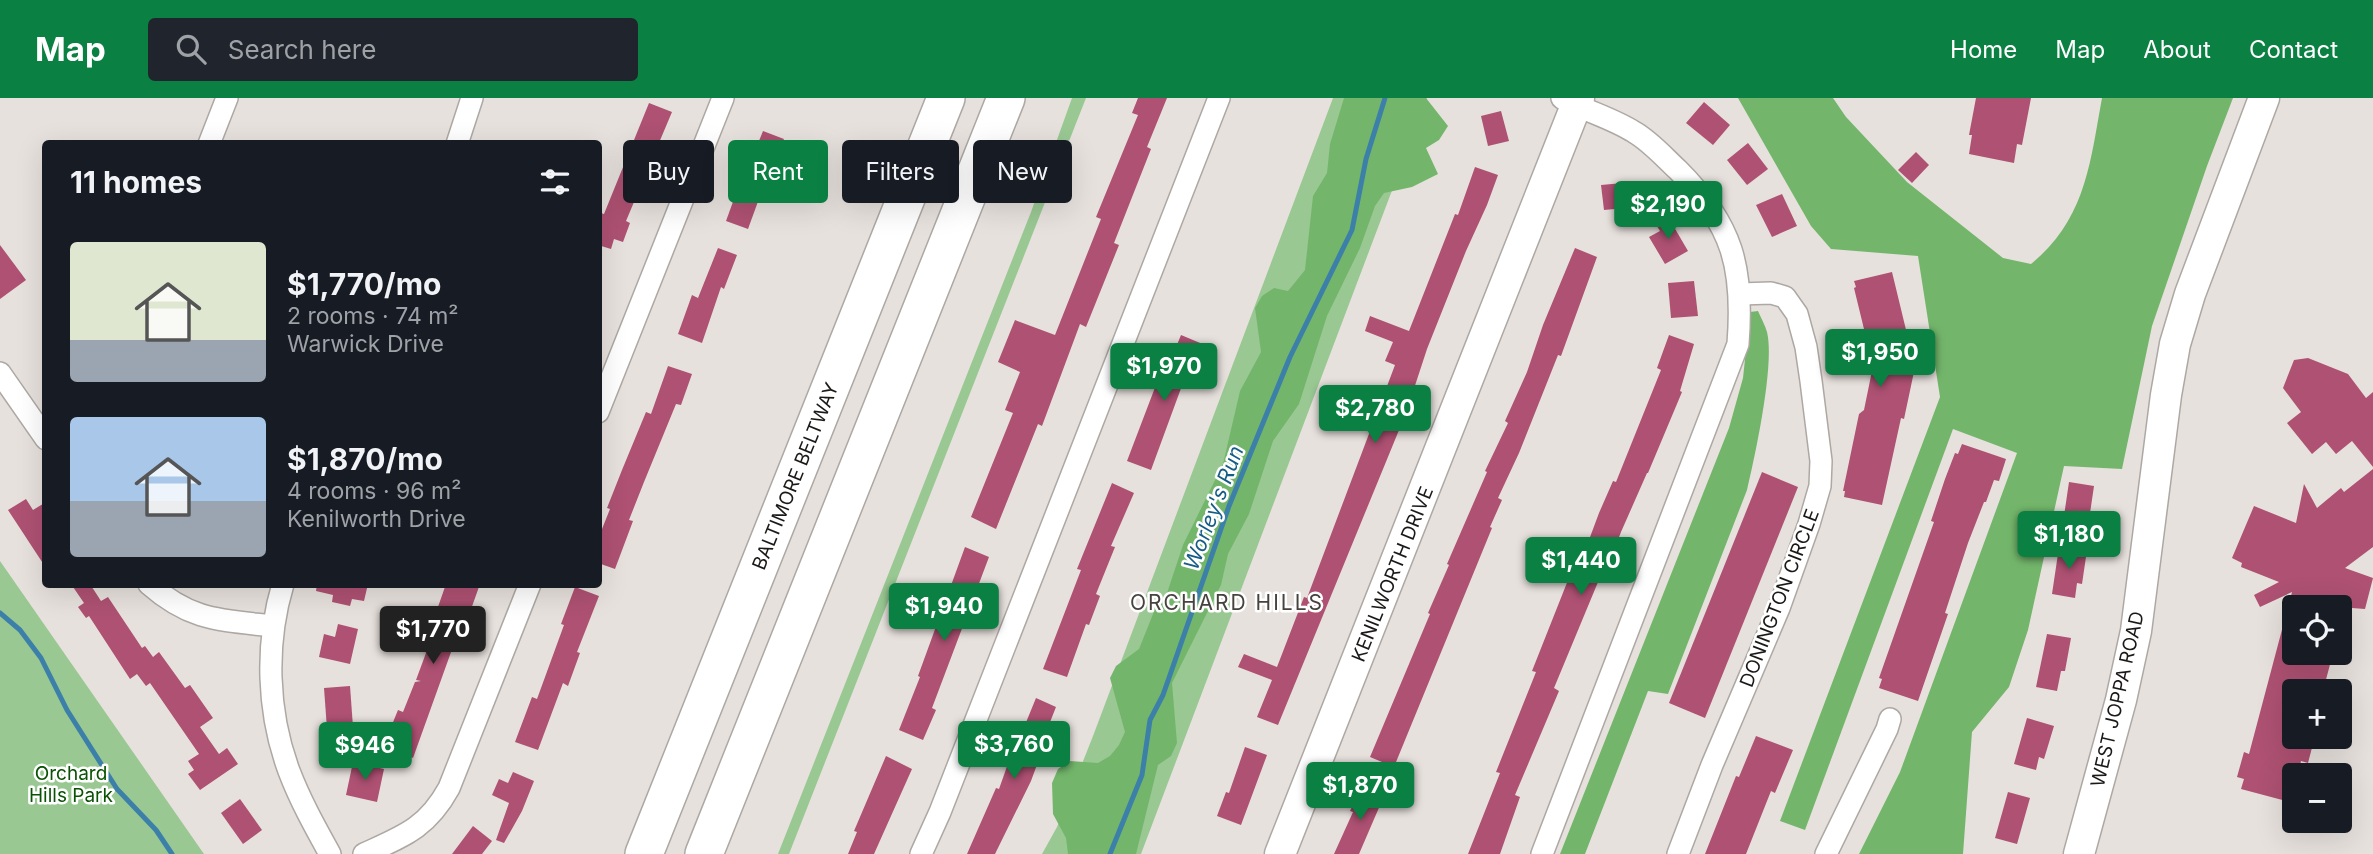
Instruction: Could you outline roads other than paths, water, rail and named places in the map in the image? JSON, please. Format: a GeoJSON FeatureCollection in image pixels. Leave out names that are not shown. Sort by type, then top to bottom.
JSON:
{"type":"FeatureCollection","features":[{"type":"Feature","properties":{"kind":"highway","name":"BALTIMORE BELTWAY"},"geometry":{"type":"LineString","coordinates":[[644,854],[946,98]]}},
{"type":"Feature","properties":{"kind":"highway"},"geometry":{"type":"LineString","coordinates":[[704,854],[1006,98]]}},
{"type":"Feature","properties":{"kind":"highway"},"geometry":{"type":"LineString","coordinates":[[727,854],[878,454],[882,407]]}},
{"type":"Feature","properties":{"kind":"street"},"geometry":{"type":"LineString","coordinates":[[458,140],[472,98]]}},
{"type":"Feature","properties":{"kind":"street"},"geometry":{"type":"LineString","coordinates":[[602,402],[723,98]]}},
{"type":"Feature","properties":{"kind":"street"},"geometry":{"type":"LineString","coordinates":[[921,854],[940,812],[1219,98]]}},
{"type":"Feature","properties":{"kind":"street","name":"WEST JOPPA ROAD"},"geometry":{"type":"LineString","coordinates":[[2079,854],[2121,700],[2136,631],[2165,395],[2175,344],[2190,294],[2264,98]]}},
{"type":"Feature","properties":{"kind":"street"},"geometry":{"type":"LineString","coordinates":[[210,140],[224,99]]}},
{"type":"Feature","properties":{"kind":"street"},"geometry":{"type":"LineString","coordinates":[[1542,854],[1738,344],[1739,277],[1731,245],[1716,214],[1696,188],[1635,132],[1573,101]]}},
{"type":"Feature","properties":{"kind":"street","name":"KENILWORTH DRIVE"},"geometry":{"type":"LineString","coordinates":[[1280,854],[1573,101]]}},
{"type":"Feature","properties":{"kind":"street","name":"DONINGTON CIRCLE"},"geometry":{"type":"LineString","coordinates":[[1678,854],[1712,765],[1779,608],[1809,524],[1819,486],[1821,461],[1811,381],[1797,313],[1784,297],[1771,293],[1740,295]]}},
{"type":"Feature","properties":{"kind":"street"},"geometry":{"type":"LineString","coordinates":[[0,373],[42,430]]}},
{"type":"Feature","properties":{"kind":"street"},"geometry":{"type":"LineString","coordinates":[[154,588],[176,606],[195,615],[215,620],[273,626]]}},
{"type":"Feature","properties":{"kind":"street"},"geometry":{"type":"LineString","coordinates":[[282,588],[273,626],[272,683],[279,739],[299,797],[330,854]]}},
{"type":"Feature","properties":{"kind":"street"},"geometry":{"type":"LineString","coordinates":[[364,854],[401,837],[422,824],[437,809],[449,788],[528,588]]}},
{"type":"Feature","properties":{"kind":"street"},"geometry":{"type":"LineString","coordinates":[[1826,854],[1890,719]]}},
{"type":"Feature","properties":{"kind":"waterway","name":"Worley's Run"},"geometry":{"type":"LineString","coordinates":[[1110,854],[1142,775],[1150,720],[1163,695],[1229,506],[1290,357],[1352,230],[1366,159],[1385,98]]}},
{"type":"Feature","properties":{"kind":"waterway"},"geometry":{"type":"LineString","coordinates":[[0,613],[20,630],[41,658],[67,710],[117,789],[156,830],[172,854]]}},
{"type":"Feature","properties":{"kind":"district","name":"ORCHARD HILLS"},"geometry":{"type":"Point","coordinates":[1227,603]}},
{"type":"Feature","properties":{"kind":"park label","name":"Orchard Hills Park"},"geometry":{"type":"Point","coordinates":[71,784]}}]}
